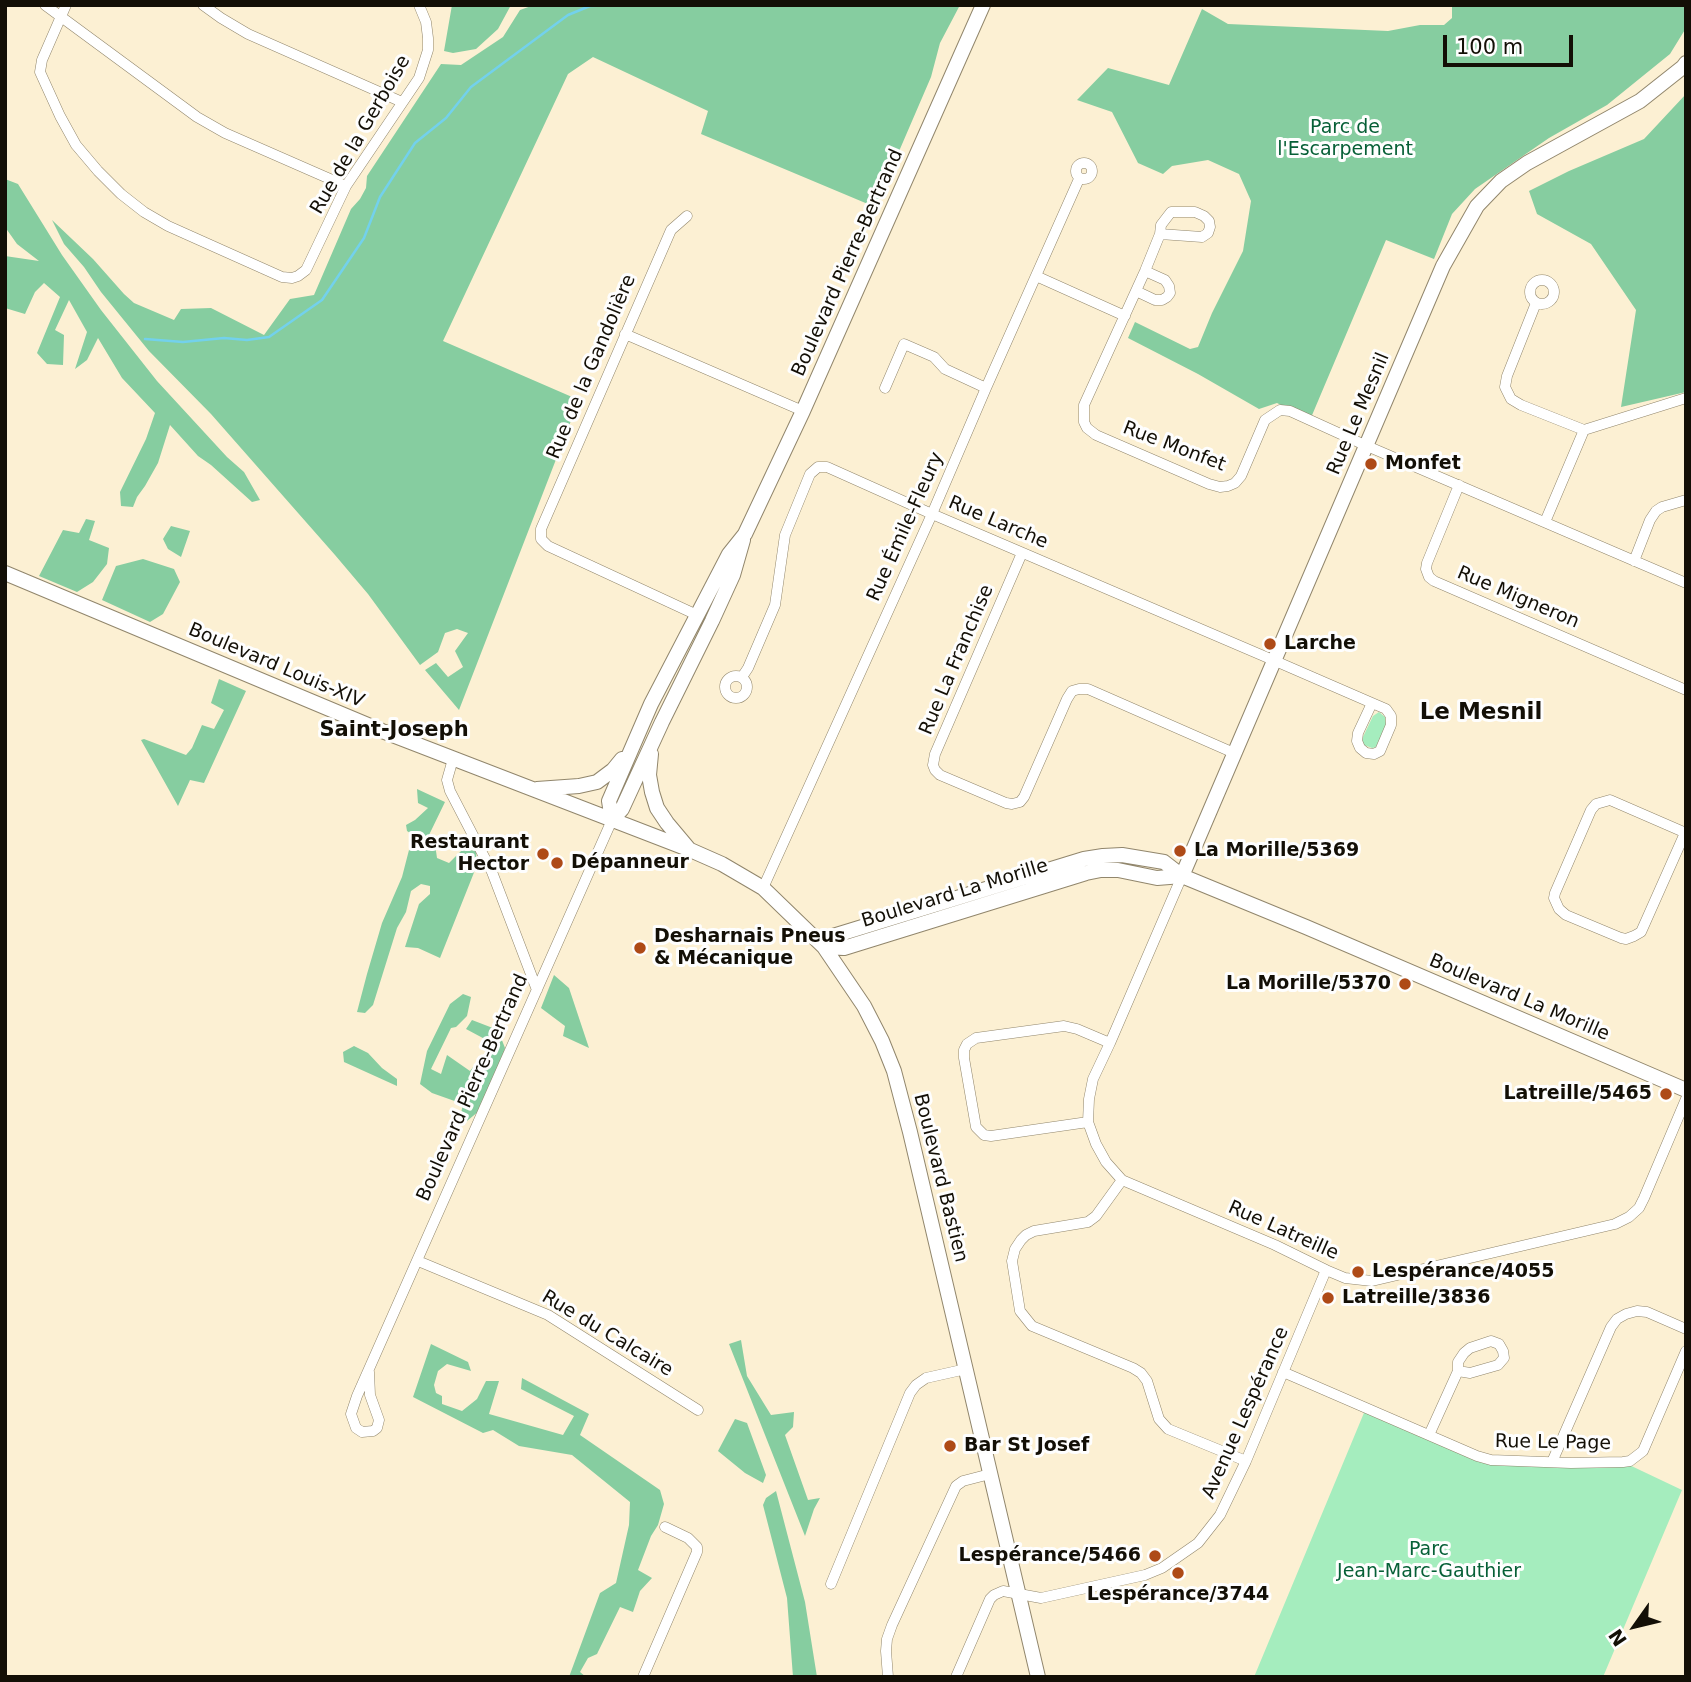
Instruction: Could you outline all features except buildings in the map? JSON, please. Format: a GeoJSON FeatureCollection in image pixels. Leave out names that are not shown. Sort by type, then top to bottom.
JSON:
{"type":"FeatureCollection","features":[{"type":"Feature","properties":{"kind":"main road","name":"Boulevard Pierre-Bertrand"},"geometry":{"type":"LineString","coordinates":[[612,820],[622,809],[733,575],[745,534],[803,411],[984,5]]}},
{"type":"Feature","properties":{"kind":"main road","name":"Rue Le Mesnil"},"geometry":{"type":"LineString","coordinates":[[1182,876],[1443,266],[1477,206],[1501,181],[1527,163],[1640,101],[1686,63]]}},
{"type":"Feature","properties":{"kind":"main road","name":"Boulevard Pierre-Bertrand"},"geometry":{"type":"LineString","coordinates":[[612,820],[609,801],[652,704],[729,554],[745,534]]}},
{"type":"Feature","properties":{"kind":"main road","name":"Boulevard Louis-XIV"},"geometry":{"type":"LineString","coordinates":[[5,573],[453,760],[612,820]]}},
{"type":"Feature","properties":{"kind":"main road"},"geometry":{"type":"LineString","coordinates":[[653,742],[649,775],[657,808],[688,849]]}},
{"type":"Feature","properties":{"kind":"main road"},"geometry":{"type":"LineString","coordinates":[[532,790],[597,782],[613,770],[634,744]]}},
{"type":"Feature","properties":{"kind":"main road","name":"Boulevard Bastien"},"geometry":{"type":"LineString","coordinates":[[612,820],[722,864],[763,888],[824,947],[864,1006],[882,1041],[894,1072],[908,1125],[1038,1677]]}},
{"type":"Feature","properties":{"kind":"main road","name":"Boulevard La Morille"},"geometry":{"type":"LineString","coordinates":[[824,947],[844,948],[1101,870],[1118,870],[1157,878],[1182,876],[1686,1090]]}},
{"type":"Feature","properties":{"kind":"street"},"geometry":{"type":"LineString","coordinates":[[45,5],[197,117],[225,133],[346,186]]}},
{"type":"Feature","properties":{"kind":"street"},"geometry":{"type":"LineString","coordinates":[[61,17],[66,5]]}},
{"type":"Feature","properties":{"kind":"street"},"geometry":{"type":"LineString","coordinates":[[203,5],[248,34],[402,102]]}},
{"type":"Feature","properties":{"kind":"street","name":"Rue de la Gerboise"},"geometry":{"type":"LineString","coordinates":[[61,17],[42,60],[40,72],[76,145],[98,171],[121,194],[168,226],[282,277],[292,278],[306,270],[346,186],[419,78],[428,50],[426,22],[419,5]]}},
{"type":"Feature","properties":{"kind":"street","name":"Rue Émile-Fleury"},"geometry":{"type":"LineString","coordinates":[[763,888],[1080,178]]}},
{"type":"Feature","properties":{"kind":"street"},"geometry":{"type":"LineString","coordinates":[[1036,276],[1125,316],[1160,234],[1161,225],[1171,212],[1195,212],[1209,221],[1208,233],[1202,237],[1160,234]]}},
{"type":"Feature","properties":{"kind":"street","name":"Rue de la Gandolière"},"geometry":{"type":"LineString","coordinates":[[687,216],[671,230],[541,528],[541,539],[548,546],[697,615]]}},
{"type":"Feature","properties":{"kind":"street"},"geometry":{"type":"LineString","coordinates":[[1136,291],[1155,300],[1162,300],[1170,293],[1165,280],[1145,271]]}},
{"type":"Feature","properties":{"kind":"street"},"geometry":{"type":"LineString","coordinates":[[1536,303],[1504,387],[1511,399],[1584,430],[1686,398]]}},
{"type":"Feature","properties":{"kind":"street","name":"Rue Monfet"},"geometry":{"type":"LineString","coordinates":[[1125,316],[1084,405],[1084,422],[1096,435],[1220,487],[1235,483],[1241,476],[1265,420],[1280,410],[1290,411],[1686,583]]}},
{"type":"Feature","properties":{"kind":"street"},"geometry":{"type":"LineString","coordinates":[[625,334],[803,411]]}},
{"type":"Feature","properties":{"kind":"street"},"geometry":{"type":"LineString","coordinates":[[885,388],[904,344],[934,357],[945,369],[986,388]]}},
{"type":"Feature","properties":{"kind":"street"},"geometry":{"type":"LineString","coordinates":[[1545,522],[1584,430]]}},
{"type":"Feature","properties":{"kind":"street","name":"Rue Larche"},"geometry":{"type":"LineString","coordinates":[[742,677],[775,605],[785,535],[810,474],[818,467],[827,467],[1386,709],[1391,716],[1391,725],[1380,751],[1374,754],[1360,748],[1357,741],[1372,703]]}},
{"type":"Feature","properties":{"kind":"street","name":"Rue Migneron"},"geometry":{"type":"LineString","coordinates":[[1460,485],[1427,563],[1426,569],[1434,582],[1686,690]]}},
{"type":"Feature","properties":{"kind":"street"},"geometry":{"type":"LineString","coordinates":[[1634,561],[1656,511],[1686,500]]}},
{"type":"Feature","properties":{"kind":"street","name":"Rue La Franchise"},"geometry":{"type":"LineString","coordinates":[[1022,553],[935,754],[933,765],[940,775],[1006,803],[1020,802],[1067,699],[1072,691],[1079,689],[1088,689],[1234,753]]}},
{"type":"Feature","properties":{"kind":"street"},"geometry":{"type":"LineString","coordinates":[[453,760],[447,780],[450,791],[492,872],[537,990]]}},
{"type":"Feature","properties":{"kind":"street"},"geometry":{"type":"LineString","coordinates":[[1610,800],[1686,833],[1641,932],[1626,939],[1621,938],[1566,915],[1559,909],[1554,898],[1555,892],[1596,804],[1610,800]]}},
{"type":"Feature","properties":{"kind":"street","name":"Boulevard Pierre-Bertrand"},"geometry":{"type":"LineString","coordinates":[[369,1372],[370,1395],[379,1420],[373,1431],[362,1432],[356,1428],[351,1414],[357,1396],[612,820]]}},
{"type":"Feature","properties":{"kind":"street","name":"Rue Latreille"},"geometry":{"type":"LineString","coordinates":[[1182,876],[1093,1079],[1089,1099],[1088,1122],[1096,1144],[1122,1180],[1345,1278],[1372,1282],[1615,1224],[1629,1217],[1639,1208],[1644,1198],[1686,1099]]}},
{"type":"Feature","properties":{"kind":"street"},"geometry":{"type":"LineString","coordinates":[[1088,1122],[984,1135],[976,1128],[964,1050],[967,1044],[976,1038],[1064,1026],[1110,1044]]}},
{"type":"Feature","properties":{"kind":"street"},"geometry":{"type":"LineString","coordinates":[[1122,1180],[1096,1216],[1088,1222],[1034,1231],[1021,1240],[1012,1261],[1020,1311],[1032,1326],[1141,1373],[1147,1381],[1155,1412],[1168,1429],[1246,1461]]}},
{"type":"Feature","properties":{"kind":"street","name":"Rue du Calcaire"},"geometry":{"type":"LineString","coordinates":[[418,1261],[548,1315],[698,1410]]}},
{"type":"Feature","properties":{"kind":"street","name":"Avenue Lespérance"},"geometry":{"type":"LineString","coordinates":[[1018,1593],[1041,1598],[1145,1575],[1162,1568],[1198,1543],[1220,1515],[1246,1461],[1326,1270]]}},
{"type":"Feature","properties":{"kind":"street"},"geometry":{"type":"LineString","coordinates":[[1552,1462],[1611,1327],[1617,1320],[1637,1311],[1647,1312],[1686,1329]]}},
{"type":"Feature","properties":{"kind":"street"},"geometry":{"type":"LineString","coordinates":[[1429,1435],[1458,1371],[1458,1362],[1470,1348],[1491,1341],[1499,1344],[1503,1351],[1504,1358],[1498,1365],[1470,1373],[1458,1371]]}},
{"type":"Feature","properties":{"kind":"street","name":"Rue Le Page"},"geometry":{"type":"LineString","coordinates":[[1283,1372],[1491,1460],[1623,1462],[1630,1461],[1643,1451],[1686,1351]]}},
{"type":"Feature","properties":{"kind":"street"},"geometry":{"type":"LineString","coordinates":[[831,1584],[915,1385],[926,1378],[966,1368]]}},
{"type":"Feature","properties":{"kind":"street"},"geometry":{"type":"LineString","coordinates":[[888,1677],[887,1639],[956,1486],[963,1481],[990,1474]]}},
{"type":"Feature","properties":{"kind":"street"},"geometry":{"type":"LineString","coordinates":[[643,1677],[697,1552],[697,1547],[688,1538],[665,1527]]}},
{"type":"Feature","properties":{"kind":"street"},"geometry":{"type":"LineString","coordinates":[[956,1677],[990,1599],[1003,1591],[1018,1593]]}},
{"type":"Feature","properties":{"kind":"green space"},"geometry":{"type":"Polygon","coordinates":[[[452,5],[511,5],[498,29],[476,49],[453,53],[444,51],[452,5]]]}},
{"type":"Feature","properties":{"kind":"green space"},"geometry":{"type":"Polygon","coordinates":[[[534,5],[960,5],[940,43],[931,77],[875,207],[701,134],[708,111],[593,57],[568,74],[443,341],[579,400],[459,710],[425,670],[436,663],[448,677],[463,667],[455,651],[468,633],[457,629],[445,633],[438,652],[420,665],[368,594],[335,555],[211,414],[149,351],[64,244],[52,220],[134,303],[174,320],[181,309],[211,308],[264,335],[290,299],[314,295],[351,209],[366,188],[367,176],[441,64],[461,65],[503,37],[520,10],[534,5]]]}},
{"type":"Feature","properties":{"kind":"green space","name":"Parc de l'Escarpement"},"geometry":{"type":"Polygon","coordinates":[[[1452,5],[1686,5],[1686,28],[1670,54],[1607,105],[1549,138],[1475,189],[1452,214],[1434,259],[1386,240],[1310,420],[1277,403],[1259,409],[1128,338],[1135,322],[1190,349],[1198,347],[1243,251],[1251,201],[1239,174],[1208,160],[1172,166],[1163,174],[1138,163],[1112,112],[1077,100],[1108,68],[1169,85],[1202,9],[1228,24],[1388,31],[1420,25],[1444,25],[1452,18],[1452,5]]]}},
{"type":"Feature","properties":{"kind":"green space"},"geometry":{"type":"Polygon","coordinates":[[[1686,94],[1686,392],[1621,407],[1636,310],[1591,244],[1537,214],[1529,191],[1644,139],[1686,94]]]}},
{"type":"Feature","properties":{"kind":"green space"},"geometry":{"type":"Polygon","coordinates":[[[5,179],[18,184],[62,255],[101,310],[157,381],[244,472],[260,500],[252,502],[198,456],[170,425],[158,463],[133,507],[121,506],[120,492],[146,439],[155,413],[122,378],[98,338],[87,360],[75,369],[87,332],[69,300],[55,330],[64,335],[63,365],[47,364],[37,353],[60,297],[44,283],[35,292],[25,314],[5,308],[5,256],[39,261],[17,244],[5,227],[5,179]]]}},
{"type":"Feature","properties":{"kind":"green space"},"geometry":{"type":"Polygon","coordinates":[[[86,519],[95,521],[89,540],[109,548],[107,564],[93,582],[77,592],[39,576],[63,530],[79,533],[86,519]]]}},
{"type":"Feature","properties":{"kind":"green space"},"geometry":{"type":"Polygon","coordinates":[[[171,526],[190,531],[181,557],[168,549],[163,539],[171,526]]]}},
{"type":"Feature","properties":{"kind":"green space"},"geometry":{"type":"Polygon","coordinates":[[[143,559],[174,569],[180,582],[163,614],[150,622],[102,600],[116,566],[143,559]]]}},
{"type":"Feature","properties":{"kind":"green space"},"geometry":{"type":"Polygon","coordinates":[[[219,679],[246,691],[204,783],[190,780],[178,806],[141,740],[186,755],[202,725],[214,729],[224,710],[211,703],[219,679]]]}},
{"type":"Feature","properties":{"kind":"green space"},"geometry":{"type":"Polygon","coordinates":[[[1379,712],[1385,717],[1386,725],[1377,747],[1372,748],[1364,745],[1362,739],[1373,716],[1379,712]]]}},
{"type":"Feature","properties":{"kind":"green space"},"geometry":{"type":"Polygon","coordinates":[[[417,789],[445,802],[429,835],[435,844],[437,858],[449,863],[463,849],[476,851],[477,865],[440,958],[418,948],[405,947],[419,904],[430,894],[430,886],[421,884],[411,891],[373,1005],[365,1013],[357,1012],[382,923],[402,877],[409,850],[418,838],[407,831],[406,825],[428,808],[418,803],[417,789]]]}},
{"type":"Feature","properties":{"kind":"green space"},"geometry":{"type":"Polygon","coordinates":[[[554,975],[569,988],[589,1048],[563,1036],[565,1026],[541,1008],[554,975]]]}},
{"type":"Feature","properties":{"kind":"green space"},"geometry":{"type":"Polygon","coordinates":[[[463,994],[471,997],[467,1016],[456,1027],[451,1028],[431,1069],[441,1074],[447,1055],[470,1071],[474,1066],[481,1066],[494,1044],[466,1029],[472,1020],[498,1030],[505,1048],[495,1080],[479,1111],[467,1121],[459,1123],[463,1104],[432,1093],[420,1084],[427,1051],[450,1004],[463,994]]]}},
{"type":"Feature","properties":{"kind":"green space"},"geometry":{"type":"Polygon","coordinates":[[[354,1046],[368,1053],[397,1079],[397,1086],[344,1062],[343,1052],[354,1046]]]}},
{"type":"Feature","properties":{"kind":"green space"},"geometry":{"type":"Polygon","coordinates":[[[741,1340],[747,1376],[771,1415],[794,1412],[793,1427],[785,1435],[808,1500],[820,1498],[805,1536],[729,1344],[741,1340]]]}},
{"type":"Feature","properties":{"kind":"green space"},"geometry":{"type":"Polygon","coordinates":[[[431,1344],[468,1362],[471,1371],[447,1364],[438,1371],[434,1385],[436,1393],[442,1396],[442,1404],[462,1411],[477,1399],[486,1381],[499,1381],[489,1414],[563,1435],[574,1416],[521,1389],[522,1378],[589,1414],[580,1435],[660,1490],[664,1504],[658,1525],[638,1570],[652,1578],[640,1591],[633,1612],[620,1607],[597,1654],[588,1658],[580,1672],[586,1677],[569,1677],[600,1593],[616,1583],[629,1525],[630,1502],[572,1455],[519,1446],[493,1430],[483,1433],[413,1397],[431,1344]]]}},
{"type":"Feature","properties":{"kind":"green space","name":"Parc Jean-Marc-Gauthier"},"geometry":{"type":"Polygon","coordinates":[[[1366,1408],[1477,1456],[1623,1462],[1682,1490],[1603,1677],[1254,1677],[1366,1408]]]}},
{"type":"Feature","properties":{"kind":"green space"},"geometry":{"type":"Polygon","coordinates":[[[735,1419],[747,1423],[766,1475],[763,1483],[745,1473],[718,1451],[735,1419]]]}},
{"type":"Feature","properties":{"kind":"green space"},"geometry":{"type":"Polygon","coordinates":[[[776,1491],[805,1602],[817,1677],[793,1677],[787,1598],[763,1505],[766,1498],[776,1491]]]}},
{"type":"Feature","properties":{"kind":"waterway"},"geometry":{"type":"LineString","coordinates":[[145,339],[183,342],[269,337],[322,300],[364,238],[380,197],[415,143],[446,118],[471,87],[568,15],[590,6],[621,5]]}},
{"type":"Feature","properties":{"kind":"place","name":"Monfet"},"geometry":{"type":"Point","coordinates":[1371,464]}},
{"type":"Feature","properties":{"kind":"place","name":"Larche"},"geometry":{"type":"Point","coordinates":[1270,644]}},
{"type":"Feature","properties":{"kind":"place","name":"La Morille/5369"},"geometry":{"type":"Point","coordinates":[1180,851]}},
{"type":"Feature","properties":{"kind":"place","name":"Restaurant Hector"},"geometry":{"type":"Point","coordinates":[543,854]}},
{"type":"Feature","properties":{"kind":"place","name":"Dépanneur"},"geometry":{"type":"Point","coordinates":[557,863]}},
{"type":"Feature","properties":{"kind":"place","name":"Desharnais Pneus & Mécanique"},"geometry":{"type":"Point","coordinates":[640,948]}},
{"type":"Feature","properties":{"kind":"place","name":"La Morille/5370"},"geometry":{"type":"Point","coordinates":[1405,984]}},
{"type":"Feature","properties":{"kind":"place","name":"Latreille/5465"},"geometry":{"type":"Point","coordinates":[1666,1094]}},
{"type":"Feature","properties":{"kind":"place","name":"Lespérance/4055"},"geometry":{"type":"Point","coordinates":[1358,1272]}},
{"type":"Feature","properties":{"kind":"place","name":"Latreille/3836"},"geometry":{"type":"Point","coordinates":[1328,1298]}},
{"type":"Feature","properties":{"kind":"place","name":"Bar St Josef"},"geometry":{"type":"Point","coordinates":[950,1446]}},
{"type":"Feature","properties":{"kind":"place","name":"Lespérance/5466"},"geometry":{"type":"Point","coordinates":[1155,1556]}},
{"type":"Feature","properties":{"kind":"place","name":"Lespérance/3744"},"geometry":{"type":"Point","coordinates":[1178,1573]}},
{"type":"Feature","properties":{"kind":"district","name":"Le Mesnil"},"geometry":{"type":"Point","coordinates":[1481,713]}},
{"type":"Feature","properties":{"kind":"district","name":"Saint-Joseph"},"geometry":{"type":"Point","coordinates":[394,731]}}]}
